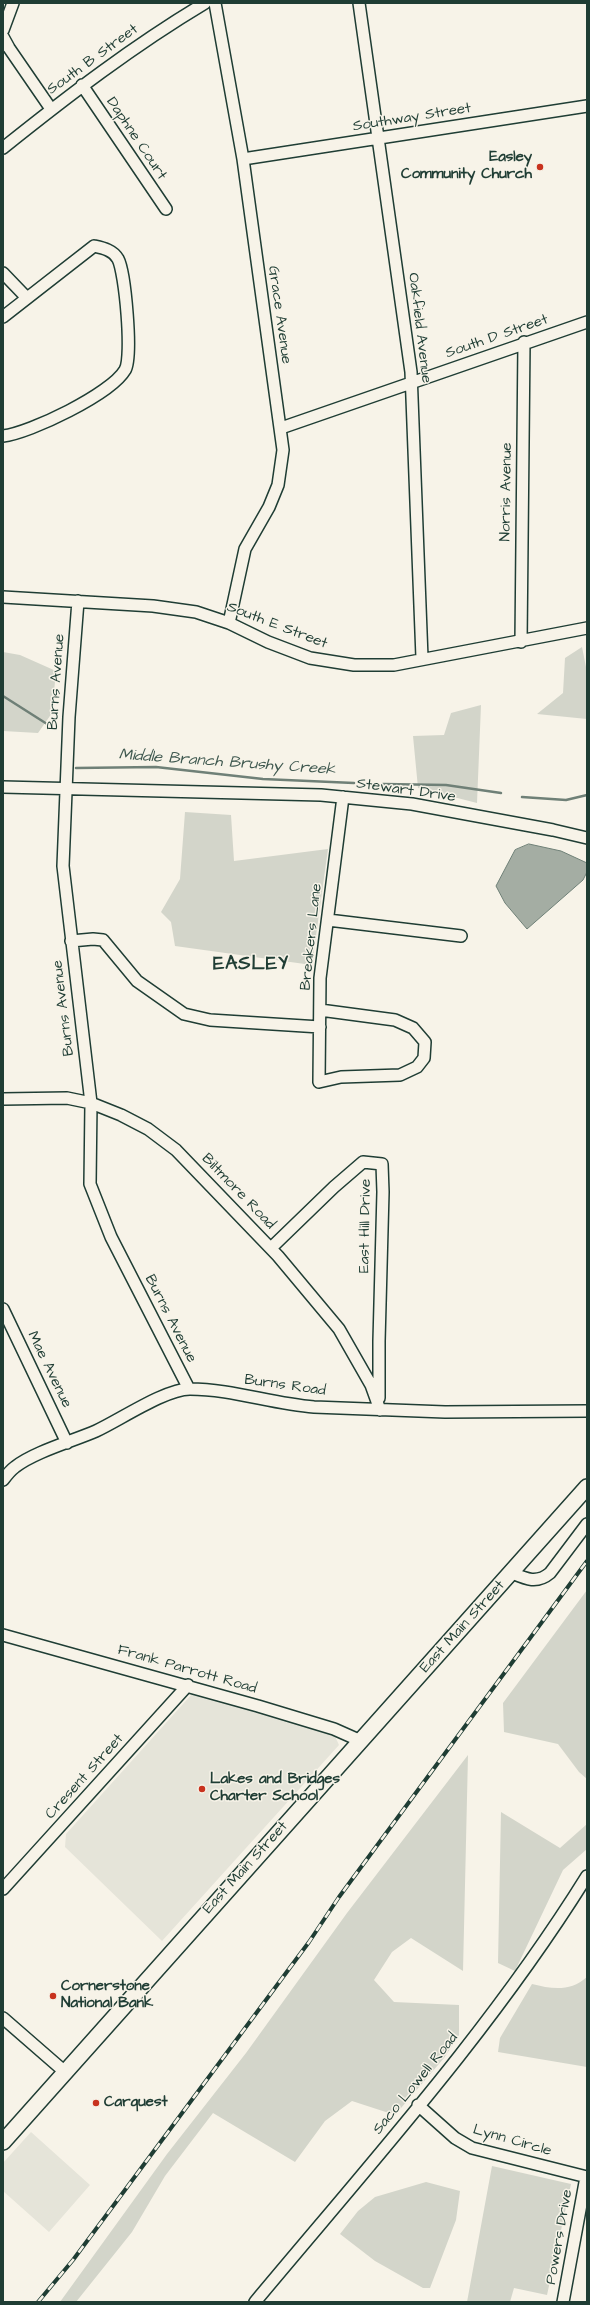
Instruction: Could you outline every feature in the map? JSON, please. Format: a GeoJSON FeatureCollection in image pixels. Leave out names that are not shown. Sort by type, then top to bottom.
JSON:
{"type":"FeatureCollection","features":[{"type":"Feature","properties":{"kind":"main road","name":"East Main Street"},"geometry":{"type":"LineString","coordinates":[[3,2142],[512,1573],[587,1487]]}},
{"type":"Feature","properties":{"kind":"street"},"geometry":{"type":"LineString","coordinates":[[3,30],[13,3]]}},
{"type":"Feature","properties":{"kind":"street","name":"South B Street"},"geometry":{"type":"LineString","coordinates":[[3,148],[82,85],[137,45],[205,3]]}},
{"type":"Feature","properties":{"kind":"street","name":"Grace Avenue"},"geometry":{"type":"LineString","coordinates":[[215,3],[242,159],[283,450],[278,485],[269,507],[245,548],[230,623]]}},
{"type":"Feature","properties":{"kind":"street","name":"Oakfield Avenue"},"geometry":{"type":"LineString","coordinates":[[359,3],[412,382],[422,658]]}},
{"type":"Feature","properties":{"kind":"street"},"geometry":{"type":"LineString","coordinates":[[3,37],[51,110]]}},
{"type":"Feature","properties":{"kind":"street","name":"Daphne Court"},"geometry":{"type":"LineString","coordinates":[[82,85],[166,209]]}},
{"type":"Feature","properties":{"kind":"street","name":"Southway Street"},"geometry":{"type":"LineString","coordinates":[[242,159],[587,106]]}},
{"type":"Feature","properties":{"kind":"street"},"geometry":{"type":"LineString","coordinates":[[3,317],[94,246],[111,252],[118,259],[126,301],[128,361],[125,370],[107,387],[75,407],[38,426],[3,436]]}},
{"type":"Feature","properties":{"kind":"street"},"geometry":{"type":"LineString","coordinates":[[3,273],[27,298]]}},
{"type":"Feature","properties":{"kind":"street","name":"South D Street"},"geometry":{"type":"LineString","coordinates":[[281,428],[524,342],[587,322]]}},
{"type":"Feature","properties":{"kind":"street","name":"Norris Avenue"},"geometry":{"type":"LineString","coordinates":[[521,642],[524,342]]}},
{"type":"Feature","properties":{"kind":"street","name":"South E Street"},"geometry":{"type":"LineString","coordinates":[[3,597],[153,606],[196,612],[230,623],[268,642],[310,658],[332,663],[354,665],[394,665],[422,658],[521,642],[587,628]]}},
{"type":"Feature","properties":{"kind":"street","name":"Burns Avenue"},"geometry":{"type":"LineString","coordinates":[[78,601],[65,788],[63,866],[91,1104],[90,1184],[93,1196],[111,1237],[189,1389]]}},
{"type":"Feature","properties":{"kind":"street","name":"Stewart Drive"},"geometry":{"type":"LineString","coordinates":[[3,787],[321,795],[412,804],[553,830],[587,838]]}},
{"type":"Feature","properties":{"kind":"street","name":"Breakers Lane"},"geometry":{"type":"LineString","coordinates":[[320,1010],[395,1020],[413,1028],[425,1042],[424,1058],[417,1067],[400,1075],[341,1077],[320,1082],[320,1010],[320,978],[343,797]]}},
{"type":"Feature","properties":{"kind":"street"},"geometry":{"type":"LineString","coordinates":[[328,920],[461,936]]}},
{"type":"Feature","properties":{"kind":"street"},"geometry":{"type":"LineString","coordinates":[[71,941],[93,939],[103,940],[137,981],[184,1014],[210,1020],[320,1027]]}},
{"type":"Feature","properties":{"kind":"street","name":"Biltmore Road"},"geometry":{"type":"LineString","coordinates":[[3,1099],[67,1098],[91,1104],[128,1118],[148,1129],[176,1150],[271,1248],[339,1329],[371,1385],[380,1410]]}},
{"type":"Feature","properties":{"kind":"street","name":"East Hill Drive"},"geometry":{"type":"LineString","coordinates":[[271,1248],[334,1187],[363,1162],[382,1164],[383,1192],[378,1368],[380,1410]]}},
{"type":"Feature","properties":{"kind":"street","name":"Mae Avenue"},"geometry":{"type":"LineString","coordinates":[[3,1309],[67,1443]]}},
{"type":"Feature","properties":{"kind":"street","name":"Burns Road"},"geometry":{"type":"LineString","coordinates":[[3,1480],[15,1466],[171,1394],[189,1389],[228,1393],[296,1406],[380,1410],[587,1411]]}},
{"type":"Feature","properties":{"kind":"street"},"geometry":{"type":"LineString","coordinates":[[512,1573],[532,1580],[542,1579],[550,1573],[587,1524]]}},
{"type":"Feature","properties":{"kind":"street","name":"Frank Parrott Road"},"geometry":{"type":"LineString","coordinates":[[3,1635],[188,1685],[334,1729],[361,1741]]}},
{"type":"Feature","properties":{"kind":"street","name":"Cresent Street"},"geometry":{"type":"LineString","coordinates":[[3,1889],[188,1685]]}},
{"type":"Feature","properties":{"kind":"street","name":"Saco Lowell Road"},"geometry":{"type":"LineString","coordinates":[[255,2302],[492,2016],[558,1923],[587,1876]]}},
{"type":"Feature","properties":{"kind":"street"},"geometry":{"type":"LineString","coordinates":[[3,2018],[65,2072]]}},
{"type":"Feature","properties":{"kind":"street","name":"Lynn Circle"},"geometry":{"type":"LineString","coordinates":[[418,2106],[455,2138],[472,2148],[586,2177]]}},
{"type":"Feature","properties":{"kind":"street","name":"Powers Drive"},"geometry":{"type":"LineString","coordinates":[[563,2302],[586,2177]]}},
{"type":"Feature","properties":{"kind":"shaded area"},"geometry":{"type":"Polygon","coordinates":[[[582,647],[587,672],[587,719],[537,714],[563,693],[565,658],[582,647]]]}},
{"type":"Feature","properties":{"kind":"shaded area"},"geometry":{"type":"Polygon","coordinates":[[[3,652],[20,655],[56,671],[52,713],[38,733],[3,731],[3,652]]]}},
{"type":"Feature","properties":{"kind":"shaded area"},"geometry":{"type":"Polygon","coordinates":[[[481,705],[477,803],[418,788],[413,736],[444,735],[451,713],[481,705]]]}},
{"type":"Feature","properties":{"kind":"shaded area"},"geometry":{"type":"Polygon","coordinates":[[[185,812],[231,815],[234,861],[328,849],[312,965],[175,946],[171,922],[161,912],[180,879],[185,812]]]}},
{"type":"Feature","properties":{"kind":"shaded area"},"geometry":{"type":"Polygon","coordinates":[[[529,844],[561,851],[587,863],[587,872],[583,880],[527,929],[505,903],[496,886],[515,850],[529,844]]]}},
{"type":"Feature","properties":{"kind":"shaded area"},"geometry":{"type":"Polygon","coordinates":[[[587,1590],[587,1779],[579,1772],[558,1744],[504,1732],[503,1703],[587,1590]]]}},
{"type":"Feature","properties":{"kind":"shaded area","name":"Lakes and Bridges Charter School"},"geometry":{"type":"Polygon","coordinates":[[[192,1694],[334,1734],[339,1745],[162,1941],[65,1847],[66,1834],[192,1694]]]}},
{"type":"Feature","properties":{"kind":"shaded area"},"geometry":{"type":"Polygon","coordinates":[[[468,1755],[463,1971],[411,1938],[392,1952],[374,1980],[394,2002],[459,2005],[459,2035],[444,2058],[395,2115],[352,2101],[325,2121],[295,2162],[213,2113],[165,2176],[132,2232],[76,2302],[60,2302],[167,2154],[246,2053],[347,1913],[468,1755]]]}},
{"type":"Feature","properties":{"kind":"shaded area"},"geometry":{"type":"Polygon","coordinates":[[[501,1812],[560,1848],[587,1824],[587,1849],[563,1870],[515,1971],[498,1963],[501,1812]]]}},
{"type":"Feature","properties":{"kind":"shaded area"},"geometry":{"type":"Polygon","coordinates":[[[587,1977],[587,2067],[498,2052],[500,2038],[532,1984],[561,1988],[574,1985],[587,1977]]]}},
{"type":"Feature","properties":{"kind":"shaded area"},"geometry":{"type":"Polygon","coordinates":[[[31,2132],[90,2185],[49,2232],[3,2191],[3,2163],[31,2132]]]}},
{"type":"Feature","properties":{"kind":"shaded area"},"geometry":{"type":"Polygon","coordinates":[[[492,2166],[571,2184],[547,2295],[514,2288],[510,2302],[467,2302],[492,2166]]]}},
{"type":"Feature","properties":{"kind":"shaded area"},"geometry":{"type":"Polygon","coordinates":[[[426,2182],[460,2191],[456,2220],[430,2288],[423,2288],[375,2261],[340,2234],[358,2211],[375,2197],[426,2182]]]}},
{"type":"Feature","properties":{"kind":"waterway","name":"Middle Branch Brushy Creek"},"geometry":{"type":"LineString","coordinates":[[3,696],[47,724]]}},
{"type":"Feature","properties":{"kind":"waterway","name":"Middle Branch Brushy Creek"},"geometry":{"type":"LineString","coordinates":[[76,768],[156,767],[263,779],[354,783]]}},
{"type":"Feature","properties":{"kind":"waterway","name":"Middle Branch Brushy Creek"},"geometry":{"type":"LineString","coordinates":[[383,784],[446,785],[501,793]]}},
{"type":"Feature","properties":{"kind":"waterway","name":"Middle Branch Brushy Creek"},"geometry":{"type":"LineString","coordinates":[[522,797],[566,800],[587,795]]}},
{"type":"Feature","properties":{"kind":"railway"},"geometry":{"type":"LineString","coordinates":[[38,2302],[73,2260],[309,1942],[339,1897],[587,1561]]}},
{"type":"Feature","properties":{"kind":"place","name":"Easley Community Church"},"geometry":{"type":"Point","coordinates":[540,167]}},
{"type":"Feature","properties":{"kind":"place","name":"Lakes and Bridges Charter School"},"geometry":{"type":"Point","coordinates":[202,1789]}},
{"type":"Feature","properties":{"kind":"place","name":"Cornerstone National Bank"},"geometry":{"type":"Point","coordinates":[53,1996]}},
{"type":"Feature","properties":{"kind":"place","name":"Carquest"},"geometry":{"type":"Point","coordinates":[96,2103]}},
{"type":"Feature","properties":{"kind":"district","name":"EASLEY"},"geometry":{"type":"Point","coordinates":[251,965]}}]}
